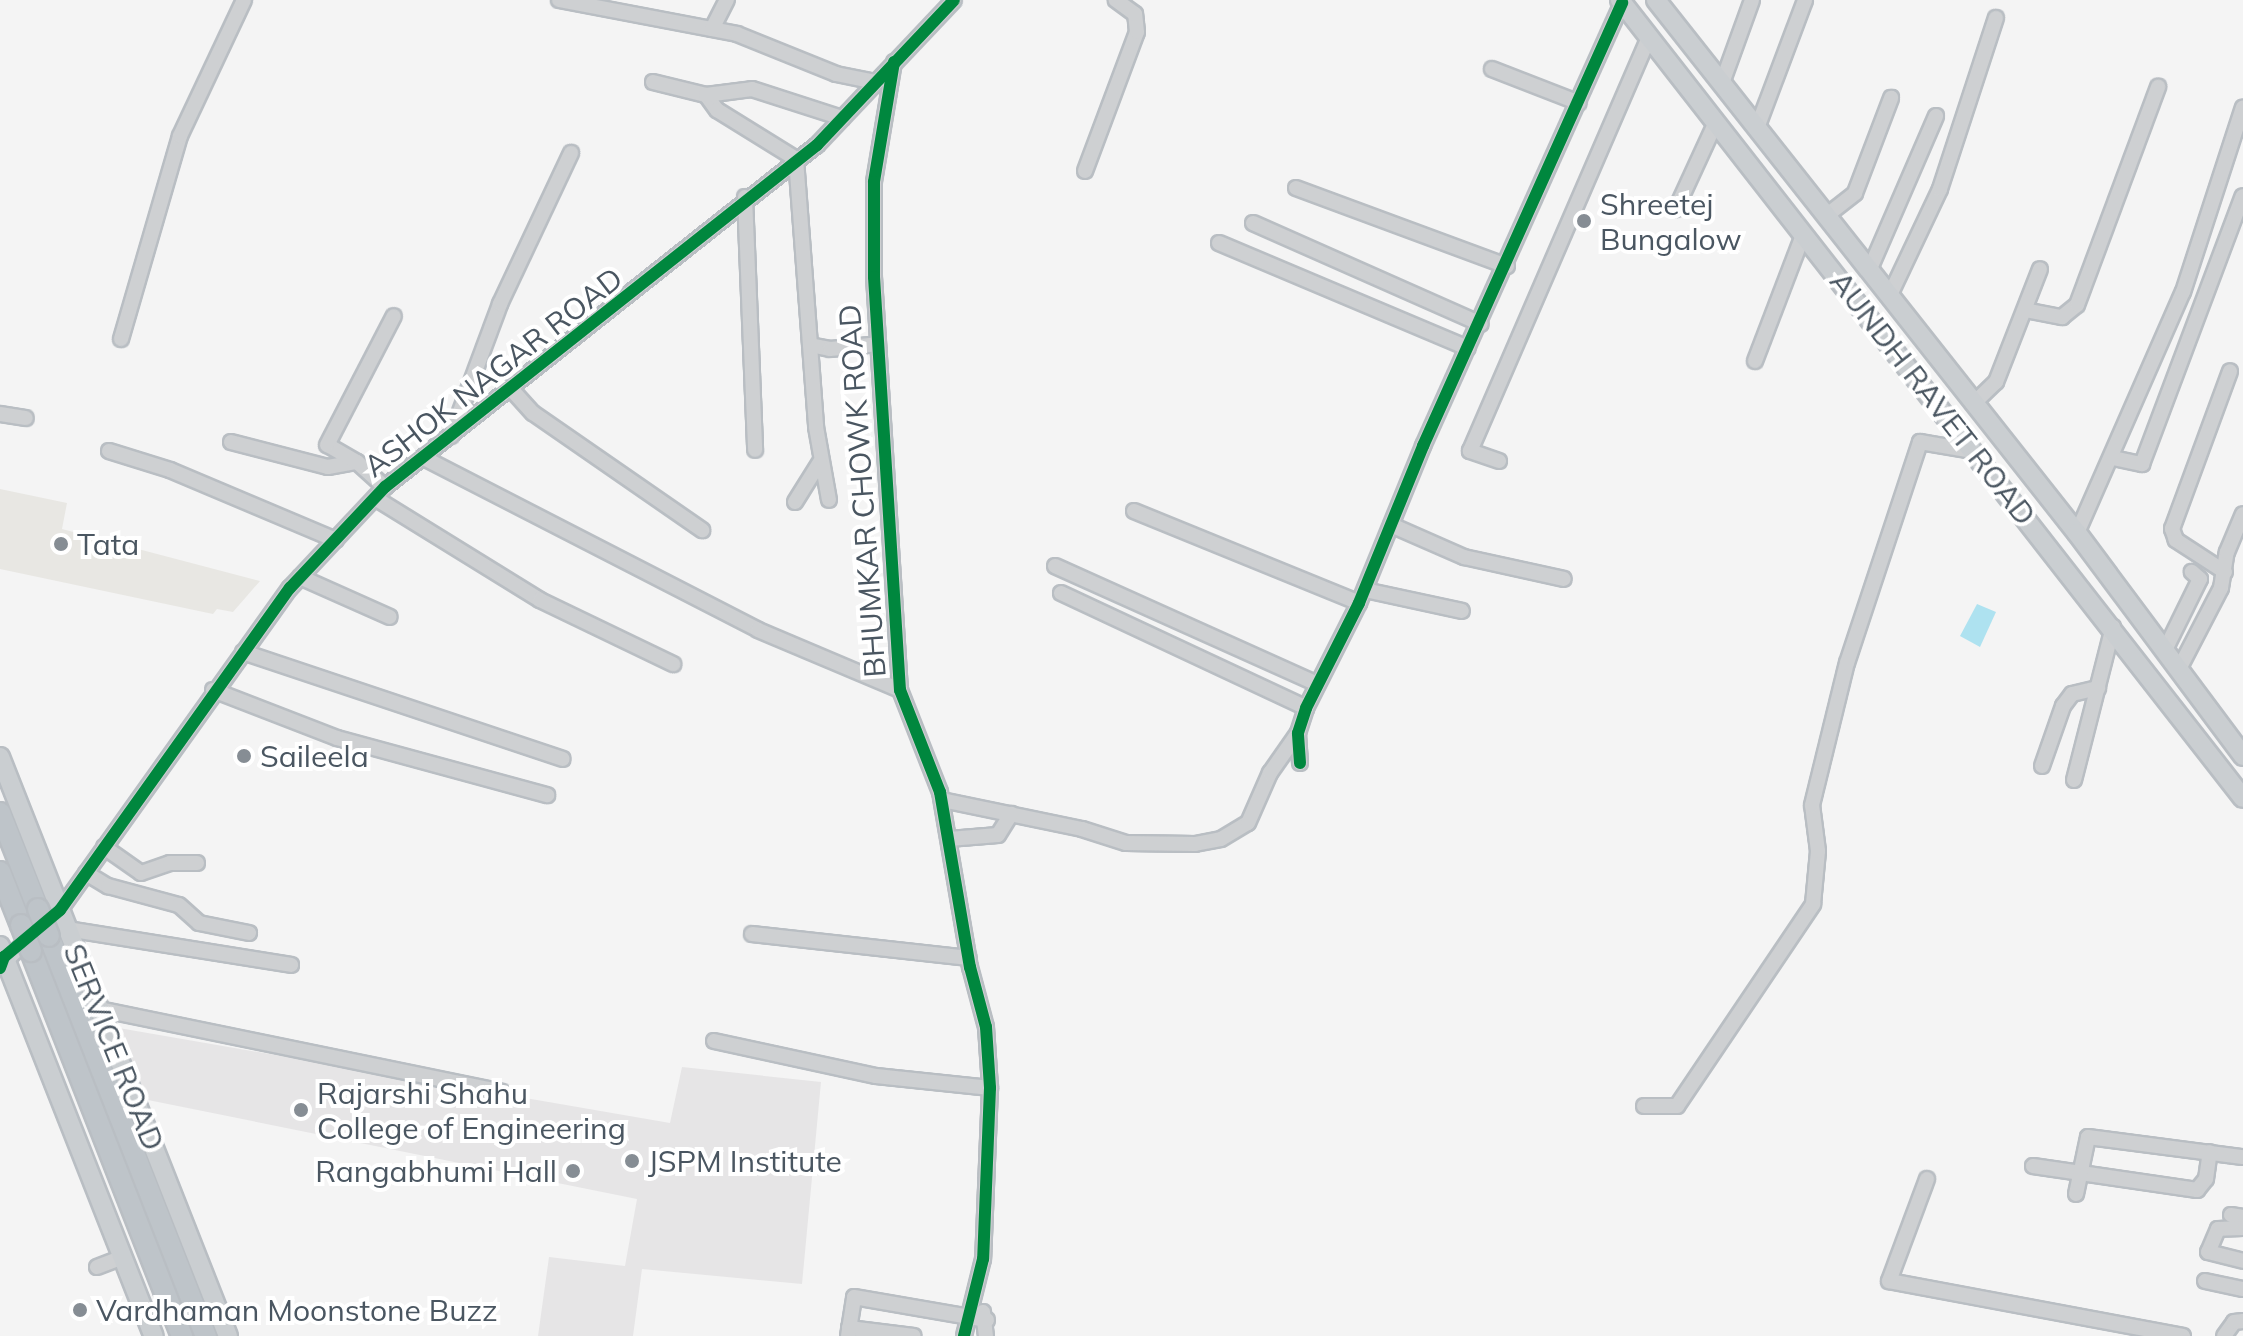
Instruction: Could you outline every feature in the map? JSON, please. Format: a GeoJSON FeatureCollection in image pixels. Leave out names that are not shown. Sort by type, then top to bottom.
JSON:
{"type":"FeatureCollection","features":[{"type":"Feature","properties":{"kind":"highway"},"geometry":{"type":"LineString","coordinates":[[0,813],[38,909],[58,933],[206,1336]]}},
{"type":"Feature","properties":{"kind":"highway"},"geometry":{"type":"LineString","coordinates":[[0,872],[182,1336]]}},
{"type":"Feature","properties":{"kind":"main road","name":"AUNDH RAVET ROAD"},"geometry":{"type":"LineString","coordinates":[[1656,0],[2077,533],[2243,756]]}},
{"type":"Feature","properties":{"kind":"main road","name":"AUNDH RAVET ROAD"},"geometry":{"type":"LineString","coordinates":[[1621,2],[1931,396],[1967,450],[2113,627],[2243,798]]}},
{"type":"Feature","properties":{"kind":"main road","name":"SERVICE ROAD"},"geometry":{"type":"LineString","coordinates":[[0,757],[60,910],[58,933],[99,1009],[228,1336]]}},
{"type":"Feature","properties":{"kind":"main road"},"geometry":{"type":"LineString","coordinates":[[1,957],[153,1336]]}},
{"type":"Feature","properties":{"kind":"street"},"geometry":{"type":"LineString","coordinates":[[121,339],[180,136],[244,0]]}},
{"type":"Feature","properties":{"kind":"street"},"geometry":{"type":"LineString","coordinates":[[559,0],[712,29],[787,51],[836,74],[876,82]]}},
{"type":"Feature","properties":{"kind":"street"},"geometry":{"type":"LineString","coordinates":[[712,29],[727,0]]}},
{"type":"Feature","properties":{"kind":"street","name":"ASHOK NAGAR ROAD"},"geometry":{"type":"LineString","coordinates":[[1,957],[60,910],[213,690],[300,577],[380,492],[512,390],[745,197],[796,159],[842,118],[954,0]]}},
{"type":"Feature","properties":{"kind":"street"},"geometry":{"type":"LineString","coordinates":[[1722,83],[1752,0]]}},
{"type":"Feature","properties":{"kind":"street"},"geometry":{"type":"LineString","coordinates":[[1757,128],[1805,0]]}},
{"type":"Feature","properties":{"kind":"street"},"geometry":{"type":"LineString","coordinates":[[1085,171],[1137,32],[1135,14],[1121,1]]}},
{"type":"Feature","properties":{"kind":"street"},"geometry":{"type":"LineString","coordinates":[[942,800],[1126,843],[1195,844],[1221,839],[1248,823],[1270,773],[1298,733],[1306,708],[1362,596],[1621,2]]}},
{"type":"Feature","properties":{"kind":"street"},"geometry":{"type":"LineString","coordinates":[[1889,297],[1940,189],[1996,18]]}},
{"type":"Feature","properties":{"kind":"street"},"geometry":{"type":"LineString","coordinates":[[1499,461],[1470,451],[1649,37]]}},
{"type":"Feature","properties":{"kind":"street","name":"BHUMKAR CHOWK ROAD"},"geometry":{"type":"LineString","coordinates":[[894,62],[874,182],[878,344],[900,690],[942,800],[969,958],[986,1027],[990,1088],[983,1259],[976,1293],[966,1313],[964,1336]]}},
{"type":"Feature","properties":{"kind":"street"},"geometry":{"type":"LineString","coordinates":[[1492,69],[1579,103]]}},
{"type":"Feature","properties":{"kind":"street"},"geometry":{"type":"LineString","coordinates":[[653,82],[706,95],[752,89],[842,118]]}},
{"type":"Feature","properties":{"kind":"street"},"geometry":{"type":"LineString","coordinates":[[2025,310],[2062,317],[2077,305],[2158,87]]}},
{"type":"Feature","properties":{"kind":"street"},"geometry":{"type":"LineString","coordinates":[[706,95],[717,110],[796,159],[820,462],[829,500]]}},
{"type":"Feature","properties":{"kind":"street"},"geometry":{"type":"LineString","coordinates":[[1826,216],[1855,193],[1891,98]]}},
{"type":"Feature","properties":{"kind":"street"},"geometry":{"type":"LineString","coordinates":[[2077,533],[2113,458],[2183,292],[2243,107]]}},
{"type":"Feature","properties":{"kind":"street"},"geometry":{"type":"LineString","coordinates":[[1869,271],[1936,116]]}},
{"type":"Feature","properties":{"kind":"street"},"geometry":{"type":"LineString","coordinates":[[1676,209],[1716,122]]}},
{"type":"Feature","properties":{"kind":"street"},"geometry":{"type":"LineString","coordinates":[[451,436],[500,304],[571,153]]}},
{"type":"Feature","properties":{"kind":"street"},"geometry":{"type":"LineString","coordinates":[[1296,188],[1507,266]]}},
{"type":"Feature","properties":{"kind":"street"},"geometry":{"type":"LineString","coordinates":[[2113,458],[2142,464],[2213,287],[2243,196]]}},
{"type":"Feature","properties":{"kind":"street"},"geometry":{"type":"LineString","coordinates":[[745,197],[755,450]]}},
{"type":"Feature","properties":{"kind":"street"},"geometry":{"type":"LineString","coordinates":[[1253,223],[1481,324]]}},
{"type":"Feature","properties":{"kind":"street"},"geometry":{"type":"LineString","coordinates":[[1755,361],[1803,235]]}},
{"type":"Feature","properties":{"kind":"street"},"geometry":{"type":"LineString","coordinates":[[1219,243],[1468,348]]}},
{"type":"Feature","properties":{"kind":"street"},"geometry":{"type":"LineString","coordinates":[[1973,404],[1996,382],[2040,269]]}},
{"type":"Feature","properties":{"kind":"street"},"geometry":{"type":"LineString","coordinates":[[394,316],[327,445],[357,462],[380,492],[540,600],[673,664]]}},
{"type":"Feature","properties":{"kind":"street"},"geometry":{"type":"LineString","coordinates":[[810,345],[830,349],[878,344]]}},
{"type":"Feature","properties":{"kind":"street"},"geometry":{"type":"LineString","coordinates":[[2225,572],[2176,540],[2172,529],[2230,371]]}},
{"type":"Feature","properties":{"kind":"street"},"geometry":{"type":"LineString","coordinates":[[512,390],[533,413],[702,530]]}},
{"type":"Feature","properties":{"kind":"street"},"geometry":{"type":"LineString","coordinates":[[0,414],[26,418]]}},
{"type":"Feature","properties":{"kind":"street"},"geometry":{"type":"LineString","coordinates":[[231,442],[328,467],[357,462]]}},
{"type":"Feature","properties":{"kind":"street"},"geometry":{"type":"LineString","coordinates":[[1644,1106],[1677,1106],[1813,904],[1818,851],[1812,805],[1847,663],[1920,442],[1967,450]]}},
{"type":"Feature","properties":{"kind":"street"},"geometry":{"type":"LineString","coordinates":[[109,451],[170,470],[336,540]]}},
{"type":"Feature","properties":{"kind":"street"},"geometry":{"type":"LineString","coordinates":[[424,458],[716,609],[900,690]]}},
{"type":"Feature","properties":{"kind":"street"},"geometry":{"type":"LineString","coordinates":[[795,502],[820,462]]}},
{"type":"Feature","properties":{"kind":"street"},"geometry":{"type":"LineString","coordinates":[[1134,511],[1362,596],[1462,611]]}},
{"type":"Feature","properties":{"kind":"street"},"geometry":{"type":"LineString","coordinates":[[2179,669],[2225,572],[2227,552],[2243,514]]}},
{"type":"Feature","properties":{"kind":"street"},"geometry":{"type":"LineString","coordinates":[[1391,525],[1464,557],[1564,579]]}},
{"type":"Feature","properties":{"kind":"street"},"geometry":{"type":"LineString","coordinates":[[1055,566],[1318,684]]}},
{"type":"Feature","properties":{"kind":"street"},"geometry":{"type":"LineString","coordinates":[[2165,650],[2200,579],[2192,572]]}},
{"type":"Feature","properties":{"kind":"street"},"geometry":{"type":"LineString","coordinates":[[300,577],[390,617]]}},
{"type":"Feature","properties":{"kind":"street"},"geometry":{"type":"LineString","coordinates":[[1061,593],[1306,708]]}},
{"type":"Feature","properties":{"kind":"street"},"geometry":{"type":"LineString","coordinates":[[2074,780],[2113,627]]}},
{"type":"Feature","properties":{"kind":"street"},"geometry":{"type":"LineString","coordinates":[[243,652],[563,759]]}},
{"type":"Feature","properties":{"kind":"street"},"geometry":{"type":"LineString","coordinates":[[2042,766],[2063,706],[2072,694],[2098,688]]}},
{"type":"Feature","properties":{"kind":"street"},"geometry":{"type":"LineString","coordinates":[[213,690],[337,738],[547,795]]}},
{"type":"Feature","properties":{"kind":"street"},"geometry":{"type":"LineString","coordinates":[[1298,733],[1300,763]]}},
{"type":"Feature","properties":{"kind":"street"},"geometry":{"type":"LineString","coordinates":[[949,839],[998,835],[1011,814]]}},
{"type":"Feature","properties":{"kind":"street"},"geometry":{"type":"LineString","coordinates":[[104,847],[141,873],[170,863],[197,863]]}},
{"type":"Feature","properties":{"kind":"street"},"geometry":{"type":"LineString","coordinates":[[86,873],[108,886],[179,905],[199,923],[249,933]]}},
{"type":"Feature","properties":{"kind":"street"},"geometry":{"type":"LineString","coordinates":[[58,933],[291,965]]}},
{"type":"Feature","properties":{"kind":"street"},"geometry":{"type":"LineString","coordinates":[[752,934],[969,958]]}},
{"type":"Feature","properties":{"kind":"street"},"geometry":{"type":"LineString","coordinates":[[99,1009],[502,1092]]}},
{"type":"Feature","properties":{"kind":"street"},"geometry":{"type":"LineString","coordinates":[[714,1041],[876,1076],[990,1088]]}},
{"type":"Feature","properties":{"kind":"street"},"geometry":{"type":"LineString","coordinates":[[2076,1194],[2088,1137],[2243,1157]]}},
{"type":"Feature","properties":{"kind":"street"},"geometry":{"type":"LineString","coordinates":[[2033,1166],[2197,1190],[2206,1179],[2210,1152]]}},
{"type":"Feature","properties":{"kind":"street"},"geometry":{"type":"LineString","coordinates":[[1927,1179],[1889,1281],[2183,1336]]}},
{"type":"Feature","properties":{"kind":"street"},"geometry":{"type":"LineString","coordinates":[[2243,1228],[2218,1229],[2208,1252],[2243,1261]]}},
{"type":"Feature","properties":{"kind":"street"},"geometry":{"type":"LineString","coordinates":[[97,1267],[123,1257]]}},
{"type":"Feature","properties":{"kind":"street"},"geometry":{"type":"LineString","coordinates":[[2205,1281],[2243,1289]]}},
{"type":"Feature","properties":{"kind":"street"},"geometry":{"type":"LineString","coordinates":[[976,1293],[987,1320],[986,1336]]}},
{"type":"Feature","properties":{"kind":"street"},"geometry":{"type":"LineString","coordinates":[[914,1336],[848,1332],[854,1297],[966,1313],[987,1320]]}},
{"type":"Feature","properties":{"kind":"street"},"geometry":{"type":"LineString","coordinates":[[2224,1336],[2234,1322],[2243,1321]]}},
{"type":"Feature","properties":{"kind":"shaded area","name":"Tata"},"geometry":{"type":"Polygon","coordinates":[[[0,489],[67,503],[62,529],[260,581],[233,612],[217,609],[213,614],[0,569],[0,489]]]}},
{"type":"Feature","properties":{"kind":"shaded area","name":"JSPM Institute"},"geometry":{"type":"Polygon","coordinates":[[[113,1027],[670,1123],[682,1067],[821,1082],[802,1284],[642,1269],[633,1336],[538,1336],[549,1257],[625,1266],[637,1199],[143,1099],[113,1027]]]}},
{"type":"Feature","properties":{"kind":"water"},"geometry":{"type":"Polygon","coordinates":[[[1977,604],[1996,612],[1980,647],[1960,636],[1977,604]]]}},
{"type":"Feature","properties":{"kind":"cycle path"},"geometry":{"type":"LineString","coordinates":[[0,968],[4,957],[60,910],[290,588],[385,487],[817,145],[954,0]]}},
{"type":"Feature","properties":{"kind":"cycle path"},"geometry":{"type":"LineString","coordinates":[[1300,763],[1298,733],[1306,708],[1359,603],[1423,446],[1622,3]]}},
{"type":"Feature","properties":{"kind":"cycle path"},"geometry":{"type":"LineString","coordinates":[[894,62],[874,182],[874,277],[900,690],[940,792],[970,967],[986,1027],[990,1088],[983,1259],[964,1336]]}},
{"type":"Feature","properties":{"kind":"place","name":"Shreetej Bungalow"},"geometry":{"type":"Point","coordinates":[1584,221]}},
{"type":"Feature","properties":{"kind":"place","name":"Tata"},"geometry":{"type":"Point","coordinates":[61,544]}},
{"type":"Feature","properties":{"kind":"place","name":"Saileela"},"geometry":{"type":"Point","coordinates":[244,756]}},
{"type":"Feature","properties":{"kind":"place","name":"Rajarshi Shahu College of Engineering"},"geometry":{"type":"Point","coordinates":[301,1110]}},
{"type":"Feature","properties":{"kind":"place","name":"JSPM Institute"},"geometry":{"type":"Point","coordinates":[632,1161]}},
{"type":"Feature","properties":{"kind":"place","name":"Rangabhumi Hall"},"geometry":{"type":"Point","coordinates":[573,1171]}},
{"type":"Feature","properties":{"kind":"place","name":"Vardhaman Moonstone Buzz"},"geometry":{"type":"Point","coordinates":[80,1310]}}]}
